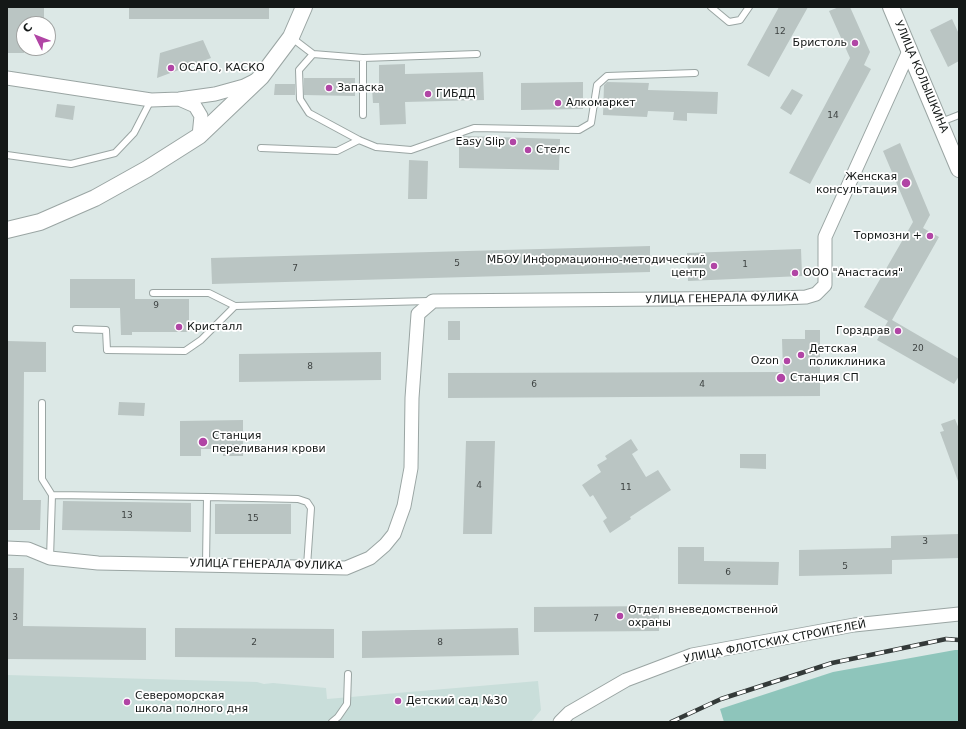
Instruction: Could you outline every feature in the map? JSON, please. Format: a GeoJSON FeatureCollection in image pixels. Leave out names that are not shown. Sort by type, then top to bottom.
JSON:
{"type":"FeatureCollection","features":[{"type":"Feature","properties":{"kind":"street"},"geometry":{"type":"LineString","coordinates":[[7,230],[40,222],[95,198],[146,169],[199,136],[261,77],[292,37],[304,7]]}},
{"type":"Feature","properties":{"kind":"street","name":"УЛИЦА КОЛЫШКИНА"},"geometry":{"type":"LineString","coordinates":[[891,7],[910,49],[959,169]]}},
{"type":"Feature","properties":{"kind":"street","name":"УЛИЦА ГЕНЕРАЛА ФУЛИКА"},"geometry":{"type":"LineString","coordinates":[[7,548],[28,550],[50,558],[98,563],[307,566],[346,568],[370,558],[385,545],[394,534],[404,506],[411,468],[412,398],[418,314],[433,301],[774,298],[806,297],[816,294],[825,285],[825,237],[910,49]]}},
{"type":"Feature","properties":{"kind":"street"},"geometry":{"type":"LineString","coordinates":[[7,78],[151,100],[179,99],[215,94],[244,86],[261,77]]}},
{"type":"Feature","properties":{"kind":"street"},"geometry":{"type":"LineString","coordinates":[[179,99],[195,106],[201,116],[199,136]]}},
{"type":"Feature","properties":{"kind":"street","name":"УЛИЦА ФЛОТСКИХ СТРОИТЕЛЕЙ"},"geometry":{"type":"LineString","coordinates":[[560,722],[568,713],[626,680],[692,656],[854,625],[959,614]]}},
{"type":"Feature","properties":{"kind":"lane"},"geometry":{"type":"LineString","coordinates":[[711,7],[729,22],[740,20],[749,7]]}},
{"type":"Feature","properties":{"kind":"lane"},"geometry":{"type":"LineString","coordinates":[[292,37],[313,54],[363,58],[477,54]]}},
{"type":"Feature","properties":{"kind":"lane"},"geometry":{"type":"LineString","coordinates":[[313,54],[298,70],[300,99],[309,113],[359,140],[376,147],[411,150],[474,128],[579,130],[591,123],[597,85],[607,76],[695,73]]}},
{"type":"Feature","properties":{"kind":"lane"},"geometry":{"type":"LineString","coordinates":[[363,58],[363,115]]}},
{"type":"Feature","properties":{"kind":"lane"},"geometry":{"type":"LineString","coordinates":[[7,155],[71,164],[115,153],[134,133],[151,100]]}},
{"type":"Feature","properties":{"kind":"lane"},"geometry":{"type":"LineString","coordinates":[[940,122],[959,114]]}},
{"type":"Feature","properties":{"kind":"lane"},"geometry":{"type":"LineString","coordinates":[[261,148],[337,151],[359,140]]}},
{"type":"Feature","properties":{"kind":"lane"},"geometry":{"type":"LineString","coordinates":[[76,329],[106,330],[107,350],[185,351],[201,340],[235,306],[209,293],[153,293]]}},
{"type":"Feature","properties":{"kind":"lane","name":"УЛИЦА ГЕНЕРАЛА ФУЛИКА"},"geometry":{"type":"LineString","coordinates":[[235,306],[433,301]]}},
{"type":"Feature","properties":{"kind":"lane"},"geometry":{"type":"LineString","coordinates":[[42,402],[42,479],[52,495],[50,558]]}},
{"type":"Feature","properties":{"kind":"lane"},"geometry":{"type":"LineString","coordinates":[[52,495],[298,499],[307,502],[311,508],[307,566]]}},
{"type":"Feature","properties":{"kind":"lane"},"geometry":{"type":"LineString","coordinates":[[206,564],[207,497]]}},
{"type":"Feature","properties":{"kind":"lane"},"geometry":{"type":"LineString","coordinates":[[332,722],[338,717],[347,704],[348,674]]}},
{"type":"Feature","properties":{"kind":"shaded area"},"geometry":{"type":"Polygon","coordinates":[[[7,675],[257,682],[264,684],[273,683],[326,688],[327,699],[538,681],[541,710],[531,722],[7,722],[7,675]]]}},
{"type":"Feature","properties":{"kind":"green space"},"geometry":{"type":"Polygon","coordinates":[[[959,650],[959,722],[724,722],[720,709],[833,672],[959,650]]]}},
{"type":"Feature","properties":{"kind":"building"},"geometry":{"type":"Polygon","coordinates":[[[7,7],[44,7],[44,16],[16,16],[16,53],[7,53],[7,7]]]}},
{"type":"Feature","properties":{"kind":"building"},"geometry":{"type":"Polygon","coordinates":[[[129,7],[269,7],[269,19],[129,19],[129,7]]]}},
{"type":"Feature","properties":{"kind":"building"},"geometry":{"type":"Polygon","coordinates":[[[779,7],[808,7],[769,77],[747,65],[779,7]]]}},
{"type":"Feature","properties":{"kind":"building"},"geometry":{"type":"Polygon","coordinates":[[[839,7],[850,7],[870,52],[864,65],[871,69],[810,184],[789,173],[850,58],[829,11],[839,7]]]}},
{"type":"Feature","properties":{"kind":"building"},"geometry":{"type":"Polygon","coordinates":[[[952,19],[959,34],[959,61],[948,67],[930,30],[952,19]]]}},
{"type":"Feature","properties":{"kind":"building","name":"ОСАГО, КАСКО"},"geometry":{"type":"Polygon","coordinates":[[[203,40],[211,58],[157,78],[160,53],[203,40]]]}},
{"type":"Feature","properties":{"kind":"building","name":"ГИБДД"},"geometry":{"type":"Polygon","coordinates":[[[405,64],[405,74],[483,72],[484,100],[405,102],[406,124],[380,125],[379,103],[373,103],[372,88],[379,87],[379,65],[405,64]]]}},
{"type":"Feature","properties":{"kind":"building"},"geometry":{"type":"Polygon","coordinates":[[[304,78],[355,78],[355,96],[304,95],[304,78]]]}},
{"type":"Feature","properties":{"kind":"building"},"geometry":{"type":"Polygon","coordinates":[[[583,82],[583,109],[521,110],[521,83],[583,82]]]}},
{"type":"Feature","properties":{"kind":"building"},"geometry":{"type":"Polygon","coordinates":[[[607,82],[649,83],[648,90],[718,92],[717,114],[687,113],[687,121],[673,120],[674,112],[648,111],[647,117],[603,115],[604,85],[607,82]]]}},
{"type":"Feature","properties":{"kind":"building"},"geometry":{"type":"Polygon","coordinates":[[[275,84],[295,84],[295,95],[274,95],[275,84]]]}},
{"type":"Feature","properties":{"kind":"building"},"geometry":{"type":"Polygon","coordinates":[[[792,89],[803,95],[791,115],[780,108],[792,89]]]}},
{"type":"Feature","properties":{"kind":"building"},"geometry":{"type":"Polygon","coordinates":[[[57,104],[75,106],[73,120],[55,117],[57,104]]]}},
{"type":"Feature","properties":{"kind":"building"},"geometry":{"type":"Polygon","coordinates":[[[464,136],[560,139],[559,170],[459,168],[459,138],[464,136]]]}},
{"type":"Feature","properties":{"kind":"building"},"geometry":{"type":"Polygon","coordinates":[[[900,143],[930,215],[923,228],[939,237],[892,320],[959,359],[959,376],[954,384],[877,340],[888,321],[864,307],[913,222],[883,151],[900,143]]]}},
{"type":"Feature","properties":{"kind":"building"},"geometry":{"type":"Polygon","coordinates":[[[409,160],[428,161],[427,199],[408,199],[409,160]]]}},
{"type":"Feature","properties":{"kind":"building"},"geometry":{"type":"Polygon","coordinates":[[[650,246],[650,272],[212,284],[211,258],[650,246]]]}},
{"type":"Feature","properties":{"kind":"building"},"geometry":{"type":"Polygon","coordinates":[[[801,249],[802,276],[688,281],[687,253],[801,249]]]}},
{"type":"Feature","properties":{"kind":"building"},"geometry":{"type":"Polygon","coordinates":[[[70,279],[135,279],[135,299],[189,299],[189,332],[132,332],[132,335],[121,335],[120,308],[70,308],[70,279]]]}},
{"type":"Feature","properties":{"kind":"building"},"geometry":{"type":"Polygon","coordinates":[[[448,321],[460,321],[460,340],[448,340],[448,321]]]}},
{"type":"Feature","properties":{"kind":"building"},"geometry":{"type":"Polygon","coordinates":[[[805,330],[820,330],[820,396],[448,398],[448,373],[783,372],[782,339],[805,339],[805,330]]]}},
{"type":"Feature","properties":{"kind":"building"},"geometry":{"type":"Polygon","coordinates":[[[7,341],[46,342],[46,372],[24,372],[23,500],[41,500],[40,530],[7,530],[7,341]]]}},
{"type":"Feature","properties":{"kind":"building"},"geometry":{"type":"Polygon","coordinates":[[[381,352],[381,380],[239,382],[239,354],[381,352]]]}},
{"type":"Feature","properties":{"kind":"building"},"geometry":{"type":"Polygon","coordinates":[[[119,402],[145,403],[144,416],[118,415],[119,402]]]}},
{"type":"Feature","properties":{"kind":"building"},"geometry":{"type":"Polygon","coordinates":[[[955,419],[959,429],[958,481],[940,432],[944,431],[941,424],[955,419]]]}},
{"type":"Feature","properties":{"kind":"building"},"geometry":{"type":"Polygon","coordinates":[[[243,420],[243,456],[223,456],[223,449],[201,449],[201,456],[180,456],[180,421],[243,420]]]}},
{"type":"Feature","properties":{"kind":"building"},"geometry":{"type":"Polygon","coordinates":[[[631,439],[638,450],[632,454],[646,477],[658,470],[671,490],[630,517],[631,519],[610,533],[603,521],[607,518],[593,495],[590,497],[582,485],[601,472],[597,465],[607,459],[605,456],[631,439]]]}},
{"type":"Feature","properties":{"kind":"building"},"geometry":{"type":"Polygon","coordinates":[[[466,441],[495,441],[492,534],[463,534],[466,441]]]}},
{"type":"Feature","properties":{"kind":"building"},"geometry":{"type":"Polygon","coordinates":[[[740,454],[766,454],[766,469],[740,468],[740,454]]]}},
{"type":"Feature","properties":{"kind":"building"},"geometry":{"type":"Polygon","coordinates":[[[63,501],[191,503],[191,532],[62,530],[63,501]]]}},
{"type":"Feature","properties":{"kind":"building"},"geometry":{"type":"Polygon","coordinates":[[[215,504],[291,504],[291,534],[215,534],[215,504]]]}},
{"type":"Feature","properties":{"kind":"building"},"geometry":{"type":"Polygon","coordinates":[[[959,534],[959,558],[892,560],[892,574],[799,576],[799,550],[891,548],[891,536],[959,534]]]}},
{"type":"Feature","properties":{"kind":"building"},"geometry":{"type":"Polygon","coordinates":[[[678,547],[704,547],[704,561],[779,562],[778,585],[678,584],[678,547]]]}},
{"type":"Feature","properties":{"kind":"building"},"geometry":{"type":"Polygon","coordinates":[[[7,568],[24,568],[23,626],[146,628],[146,660],[7,659],[7,568]]]}},
{"type":"Feature","properties":{"kind":"building"},"geometry":{"type":"Polygon","coordinates":[[[659,606],[659,631],[534,632],[534,607],[659,606]]]}},
{"type":"Feature","properties":{"kind":"building"},"geometry":{"type":"Polygon","coordinates":[[[175,628],[334,629],[334,658],[175,657],[175,628]]]}},
{"type":"Feature","properties":{"kind":"building"},"geometry":{"type":"Polygon","coordinates":[[[518,628],[519,655],[362,658],[362,631],[518,628]]]}},
{"type":"Feature","properties":{"kind":"railway"},"geometry":{"type":"LineString","coordinates":[[671,722],[721,699],[832,663],[946,639],[959,640]]}},
{"type":"Feature","properties":{"kind":"place","name":"Бристоль"},"geometry":{"type":"Point","coordinates":[855,43]}},
{"type":"Feature","properties":{"kind":"place","name":"ОСАГО, КАСКО"},"geometry":{"type":"Point","coordinates":[171,68]}},
{"type":"Feature","properties":{"kind":"place","name":"Запаска"},"geometry":{"type":"Point","coordinates":[329,88]}},
{"type":"Feature","properties":{"kind":"place","name":"ГИБДД"},"geometry":{"type":"Point","coordinates":[428,94]}},
{"type":"Feature","properties":{"kind":"place","name":"Алкомаркет"},"geometry":{"type":"Point","coordinates":[558,103]}},
{"type":"Feature","properties":{"kind":"place","name":"Easy Slip"},"geometry":{"type":"Point","coordinates":[513,142]}},
{"type":"Feature","properties":{"kind":"place","name":"Стелс"},"geometry":{"type":"Point","coordinates":[528,150]}},
{"type":"Feature","properties":{"kind":"place","name":"Женская консультация"},"geometry":{"type":"Point","coordinates":[906,183]}},
{"type":"Feature","properties":{"kind":"place","name":"Тормозни +"},"geometry":{"type":"Point","coordinates":[930,236]}},
{"type":"Feature","properties":{"kind":"place","name":"МБОУ Информационно-методический центр"},"geometry":{"type":"Point","coordinates":[714,266]}},
{"type":"Feature","properties":{"kind":"place","name":"ООО \"Анастасия\""},"geometry":{"type":"Point","coordinates":[795,273]}},
{"type":"Feature","properties":{"kind":"place","name":"Кристалл"},"geometry":{"type":"Point","coordinates":[179,327]}},
{"type":"Feature","properties":{"kind":"place","name":"Горздрав"},"geometry":{"type":"Point","coordinates":[898,331]}},
{"type":"Feature","properties":{"kind":"place","name":"Детская поликлиника"},"geometry":{"type":"Point","coordinates":[801,355]}},
{"type":"Feature","properties":{"kind":"place","name":"Ozon"},"geometry":{"type":"Point","coordinates":[787,361]}},
{"type":"Feature","properties":{"kind":"place","name":"Станция СП"},"geometry":{"type":"Point","coordinates":[781,378]}},
{"type":"Feature","properties":{"kind":"place","name":"Станция переливания крови"},"geometry":{"type":"Point","coordinates":[203,442]}},
{"type":"Feature","properties":{"kind":"place","name":"Отдел вневедомственной охраны"},"geometry":{"type":"Point","coordinates":[620,616]}},
{"type":"Feature","properties":{"kind":"place","name":"Детский сад №30"},"geometry":{"type":"Point","coordinates":[398,701]}},
{"type":"Feature","properties":{"kind":"place","name":"Североморская школа полного дня"},"geometry":{"type":"Point","coordinates":[127,702]}}]}
